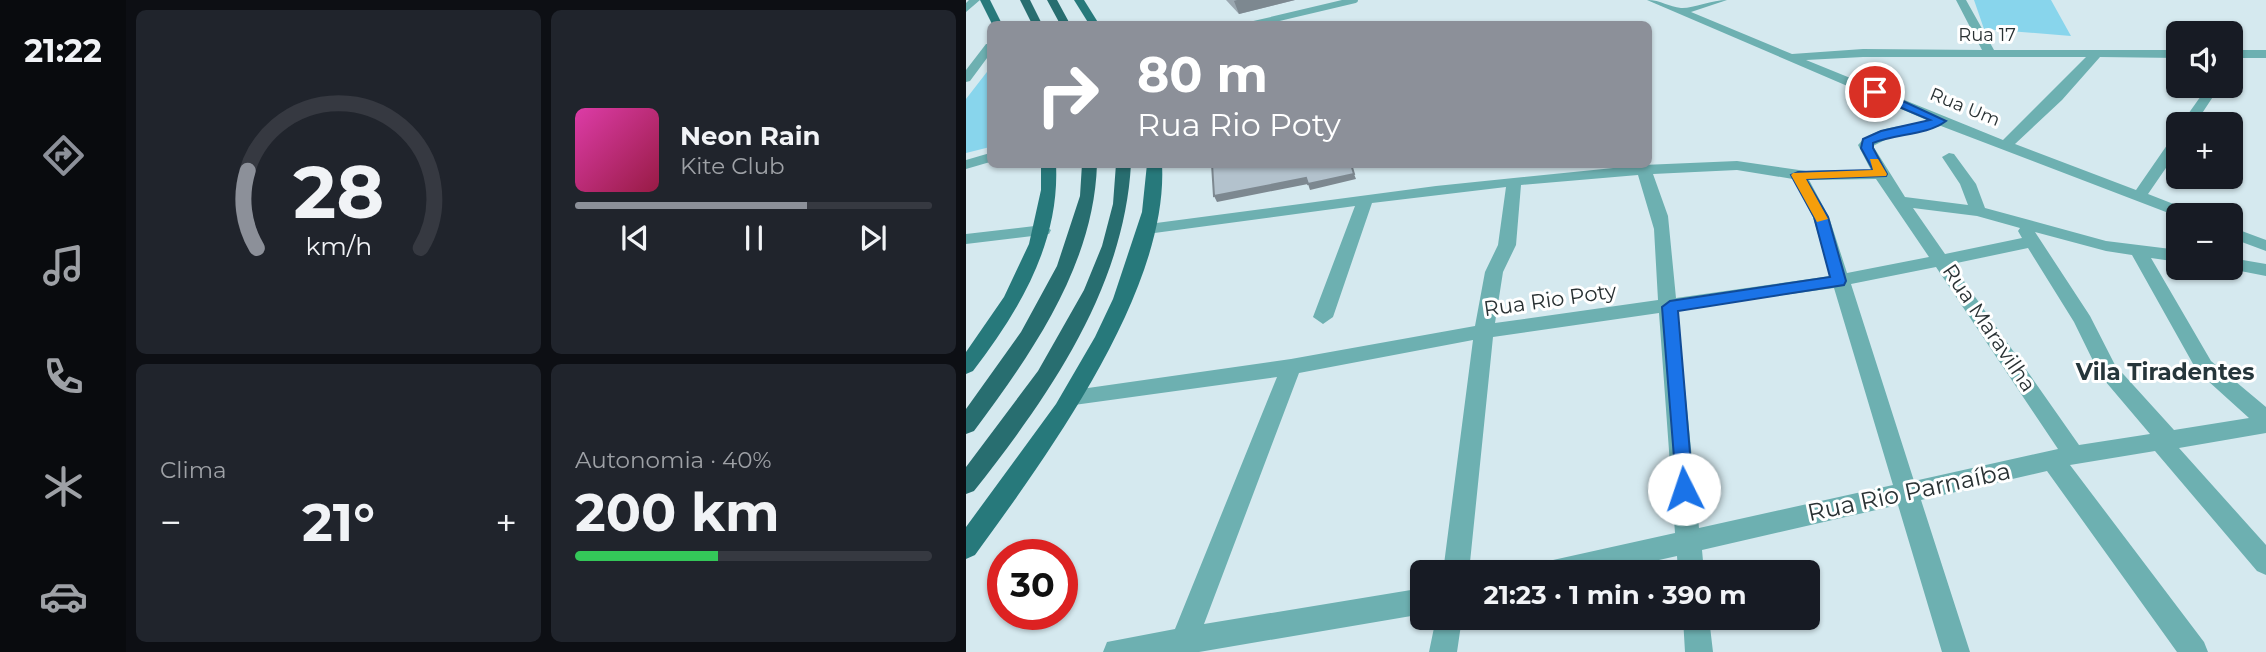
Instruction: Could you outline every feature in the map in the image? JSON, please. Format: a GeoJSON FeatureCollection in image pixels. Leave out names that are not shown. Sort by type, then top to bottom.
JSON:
{"type":"FeatureCollection","features":[{"type":"Feature","properties":{"kind":"highway"},"geometry":{"type":"LineString","coordinates":[[1025,0],[1036,21]]}},
{"type":"Feature","properties":{"kind":"highway"},"geometry":{"type":"LineString","coordinates":[[1052,0],[1063,21]]}},
{"type":"Feature","properties":{"kind":"highway"},"geometry":{"type":"LineString","coordinates":[[966,425],[1019,352],[1055,288],[1088,204],[1090,168]]}},
{"type":"Feature","properties":{"kind":"highway"},"geometry":{"type":"LineString","coordinates":[[966,484],[1030,398],[1063,346],[1095,284],[1120,213],[1124,168]]}},
{"type":"Feature","properties":{"kind":"main road"},"geometry":{"type":"LineString","coordinates":[[985,0],[996,21]]}},
{"type":"Feature","properties":{"kind":"main road"},"geometry":{"type":"LineString","coordinates":[[1079,0],[1092,21]]}},
{"type":"Feature","properties":{"kind":"main road"},"geometry":{"type":"LineString","coordinates":[[966,366],[1003,315],[1042,230],[1051,199],[1048,168]]}},
{"type":"Feature","properties":{"kind":"main road"},"geometry":{"type":"LineString","coordinates":[[966,547],[1035,456],[1074,397],[1107,338],[1147,229],[1155,182],[1154,168]]}},
{"type":"Feature","properties":{"kind":"street"},"geometry":{"type":"LineString","coordinates":[[966,9],[975,0]]}},
{"type":"Feature","properties":{"kind":"street","name":"Rua Um"},"geometry":{"type":"LineString","coordinates":[[1652,0],[1941,121],[2166,206]]}},
{"type":"Feature","properties":{"kind":"street"},"geometry":{"type":"LineString","coordinates":[[1680,12],[1723,0]]}},
{"type":"Feature","properties":{"kind":"street"},"geometry":{"type":"LineString","coordinates":[[1961,0],[1990,52]]}},
{"type":"Feature","properties":{"kind":"street"},"geometry":{"type":"LineString","coordinates":[[966,78],[987,51]]}},
{"type":"Feature","properties":{"kind":"street","name":"Rua 17"},"geometry":{"type":"LineString","coordinates":[[1794,58],[1863,53],[2166,54]]}},
{"type":"Feature","properties":{"kind":"street"},"geometry":{"type":"LineString","coordinates":[[2006,145],[2057,97],[2096,54]]}},
{"type":"Feature","properties":{"kind":"street"},"geometry":{"type":"LineString","coordinates":[[2243,55],[2266,54]]}},
{"type":"Feature","properties":{"kind":"street"},"geometry":{"type":"LineString","coordinates":[[1147,229],[1514,182],[1643,170],[1745,166],[1798,175],[1881,174],[1867,148],[1867,141],[1885,133],[1917,129],[1941,121]]}},
{"type":"Feature","properties":{"kind":"street"},"geometry":{"type":"LineString","coordinates":[[966,156],[987,151]]}},
{"type":"Feature","properties":{"kind":"street"},"geometry":{"type":"LineString","coordinates":[[1949,157],[1968,184],[1978,211]]}},
{"type":"Feature","properties":{"kind":"street"},"geometry":{"type":"LineString","coordinates":[[2139,196],[2166,157]]}},
{"type":"Feature","properties":{"kind":"street"},"geometry":{"type":"LineString","coordinates":[[966,164],[987,158]]}},
{"type":"Feature","properties":{"kind":"street"},"geometry":{"type":"LineString","coordinates":[[1643,170],[1649,181],[1665,238],[1664,266],[1670,307],[1690,560]]}},
{"type":"Feature","properties":{"kind":"street","name":"Rua Maravilha"},"geometry":{"type":"LineString","coordinates":[[1881,174],[1941,258],[2063,458],[2194,652]]}},
{"type":"Feature","properties":{"kind":"street"},"geometry":{"type":"LineString","coordinates":[[1798,175],[1821,217],[1956,652]]}},
{"type":"Feature","properties":{"kind":"street"},"geometry":{"type":"LineString","coordinates":[[1457,560],[1488,298],[1494,272],[1507,245],[1514,182]]}},
{"type":"Feature","properties":{"kind":"street"},"geometry":{"type":"LineString","coordinates":[[1323,317],[1365,201]]}},
{"type":"Feature","properties":{"kind":"street"},"geometry":{"type":"LineString","coordinates":[[1903,202],[1978,211],[2027,233],[2166,254]]}},
{"type":"Feature","properties":{"kind":"street"},"geometry":{"type":"LineString","coordinates":[[966,239],[1042,230]]}},
{"type":"Feature","properties":{"kind":"street"},"geometry":{"type":"LineString","coordinates":[[2027,233],[2083,321],[2107,370],[2266,563]]}},
{"type":"Feature","properties":{"kind":"street","name":"Rua Rio Poty"},"geometry":{"type":"LineString","coordinates":[[1074,397],[1291,367],[1486,331],[1839,281],[1941,258],[2027,233]]}},
{"type":"Feature","properties":{"kind":"street"},"geometry":{"type":"LineString","coordinates":[[2243,237],[2266,246]]}},
{"type":"Feature","properties":{"kind":"street"},"geometry":{"type":"LineString","coordinates":[[2138,251],[2204,366],[2266,422]]}},
{"type":"Feature","properties":{"kind":"street"},"geometry":{"type":"LineString","coordinates":[[2243,266],[2266,270]]}},
{"type":"Feature","properties":{"kind":"street"},"geometry":{"type":"LineString","coordinates":[[1182,646],[1291,367]]}},
{"type":"Feature","properties":{"kind":"street","name":"Rua Rio Parnaíba"},"geometry":{"type":"LineString","coordinates":[[1605,560],[2063,458],[2166,443],[2266,422]]}},
{"type":"Feature","properties":{"kind":"street"},"geometry":{"type":"LineString","coordinates":[[1117,652],[1182,646],[1410,603]]}},
{"type":"Feature","properties":{"kind":"street"},"geometry":{"type":"LineString","coordinates":[[1443,652],[1447,630]]}},
{"type":"Feature","properties":{"kind":"street"},"geometry":{"type":"LineString","coordinates":[[1697,630],[1699,652]]}},
{"type":"Feature","properties":{"kind":"lane"},"geometry":{"type":"LineString","coordinates":[[1267,21],[1355,0]]}},
{"type":"Feature","properties":{"kind":"shaded area"},"geometry":{"type":"Polygon","coordinates":[[[1974,0],[2051,0],[2071,36],[1984,29],[1974,0]]]}},
{"type":"Feature","properties":{"kind":"shaded area"},"geometry":{"type":"Polygon","coordinates":[[[987,72],[987,148],[966,153],[966,99],[987,72]]]}},
{"type":"Feature","properties":{"kind":"building"},"geometry":{"type":"Polygon","coordinates":[[[1212,168],[1352,168],[1354,174],[1308,184],[1306,178],[1214,196],[1212,168]]]}},
{"type":"Feature","properties":{"kind":"slow traffic"},"geometry":{"type":"LineString","coordinates":[[1822,219],[1798,175],[1881,174],[1874,161]]}},
{"type":"Feature","properties":{"kind":"district","name":"Vila Tiradentes"},"geometry":{"type":"Point","coordinates":[2165,372]}},
{"type":"Feature","properties":{"kind":"route"},"geometry":{"type":"LineString","coordinates":[[1684,489],[1670,307],[1839,281],[1821,217],[1798,175],[1881,174],[1865,145],[1867,141],[1885,133],[1917,129],[1941,121],[1875,92]]}}]}
